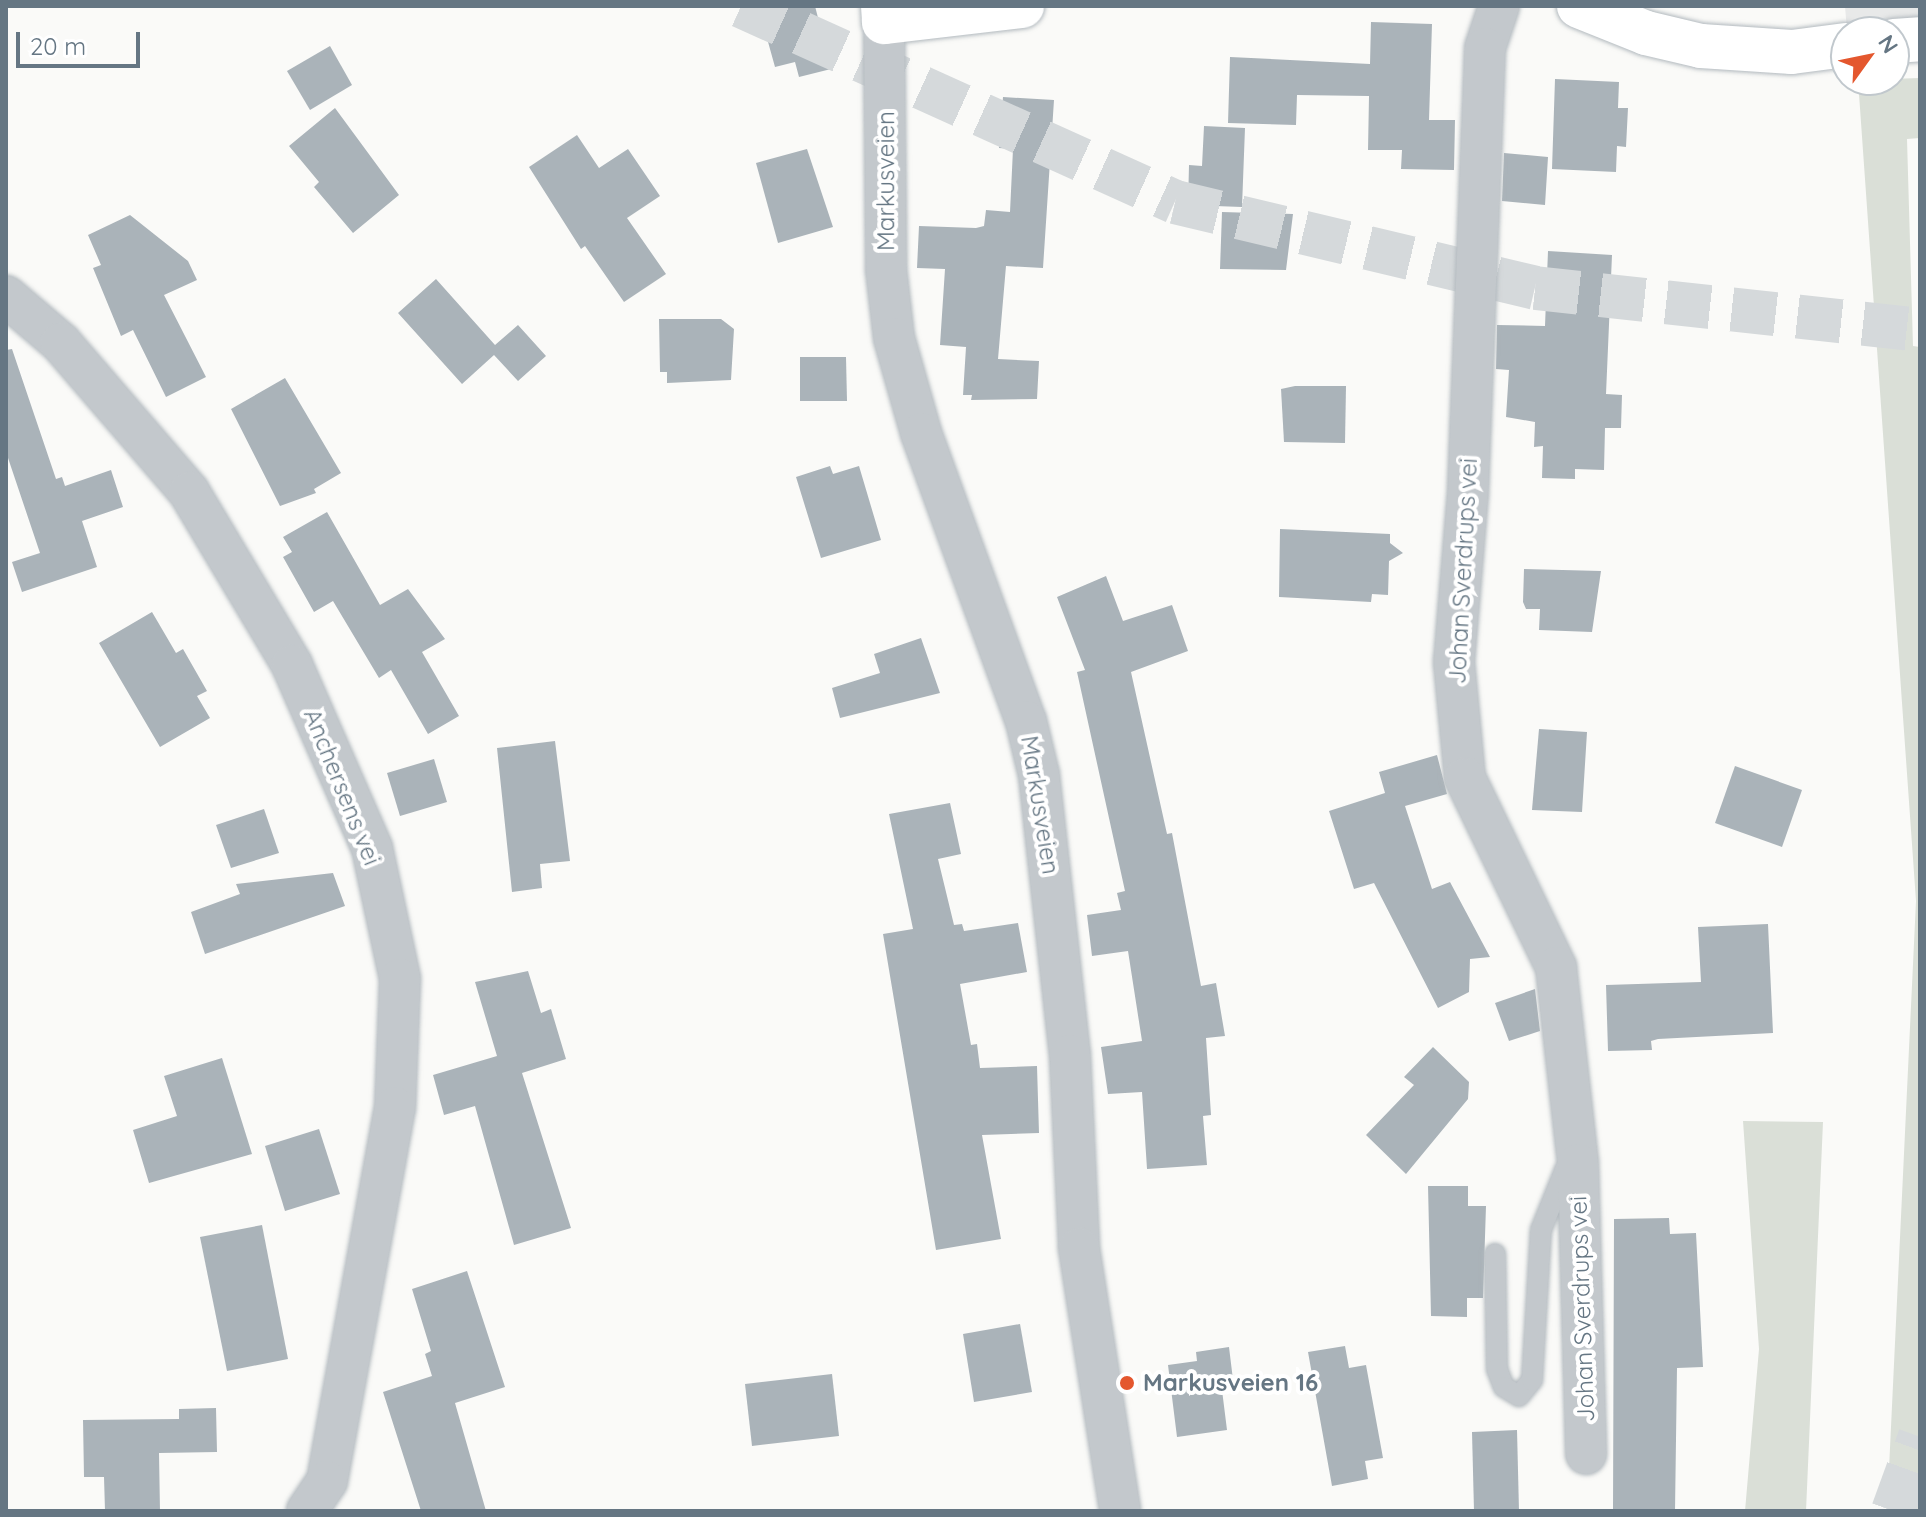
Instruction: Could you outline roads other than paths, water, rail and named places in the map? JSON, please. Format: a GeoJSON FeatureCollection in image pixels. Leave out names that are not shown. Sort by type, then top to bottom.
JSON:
{"type":"FeatureCollection","features":[{"type":"Feature","properties":{"kind":"main road"},"geometry":{"type":"LineString","coordinates":[[884,14],[1022,6]]}},
{"type":"Feature","properties":{"kind":"main road"},"geometry":{"type":"LineString","coordinates":[[1579,6],[1646,33],[1701,46],[1792,52],[1830,47]]}},
{"type":"Feature","properties":{"kind":"street","name":"Johan Sverdrups vei"},"geometry":{"type":"LineString","coordinates":[[1499,6],[1485,48],[1468,492],[1454,662],[1465,778],[1556,967],[1578,1164],[1586,1454]]}},
{"type":"Feature","properties":{"kind":"street","name":"Markusveien"},"geometry":{"type":"LineString","coordinates":[[884,14],[886,269],[894,338],[921,433],[1026,721],[1039,775],[1070,1055],[1079,1248],[1120,1511]]}},
{"type":"Feature","properties":{"kind":"street","name":"Anchersens vei"},"geometry":{"type":"LineString","coordinates":[[6,296],[61,343],[189,492],[292,665],[372,848],[400,979],[395,1107],[327,1481],[307,1511]]}},
{"type":"Feature","properties":{"kind":"lane","name":"Johan Sverdrups vei"},"geometry":{"type":"LineString","coordinates":[[1495,1254],[1497,1369],[1504,1387],[1519,1396],[1532,1380],[1541,1230],[1565,1170],[1578,1164]]}},
{"type":"Feature","properties":{"kind":"tunnel"},"geometry":{"type":"LineString","coordinates":[[741,6],[1175,202],[1535,288],[1920,330]]}},
{"type":"Feature","properties":{"kind":"tunnel"},"geometry":{"type":"LineString","coordinates":[[1893,1511],[1920,1437]]}},
{"type":"Feature","properties":{"kind":"place","name":"Markusveien 16"},"geometry":{"type":"Point","coordinates":[1127,1383]}}]}
